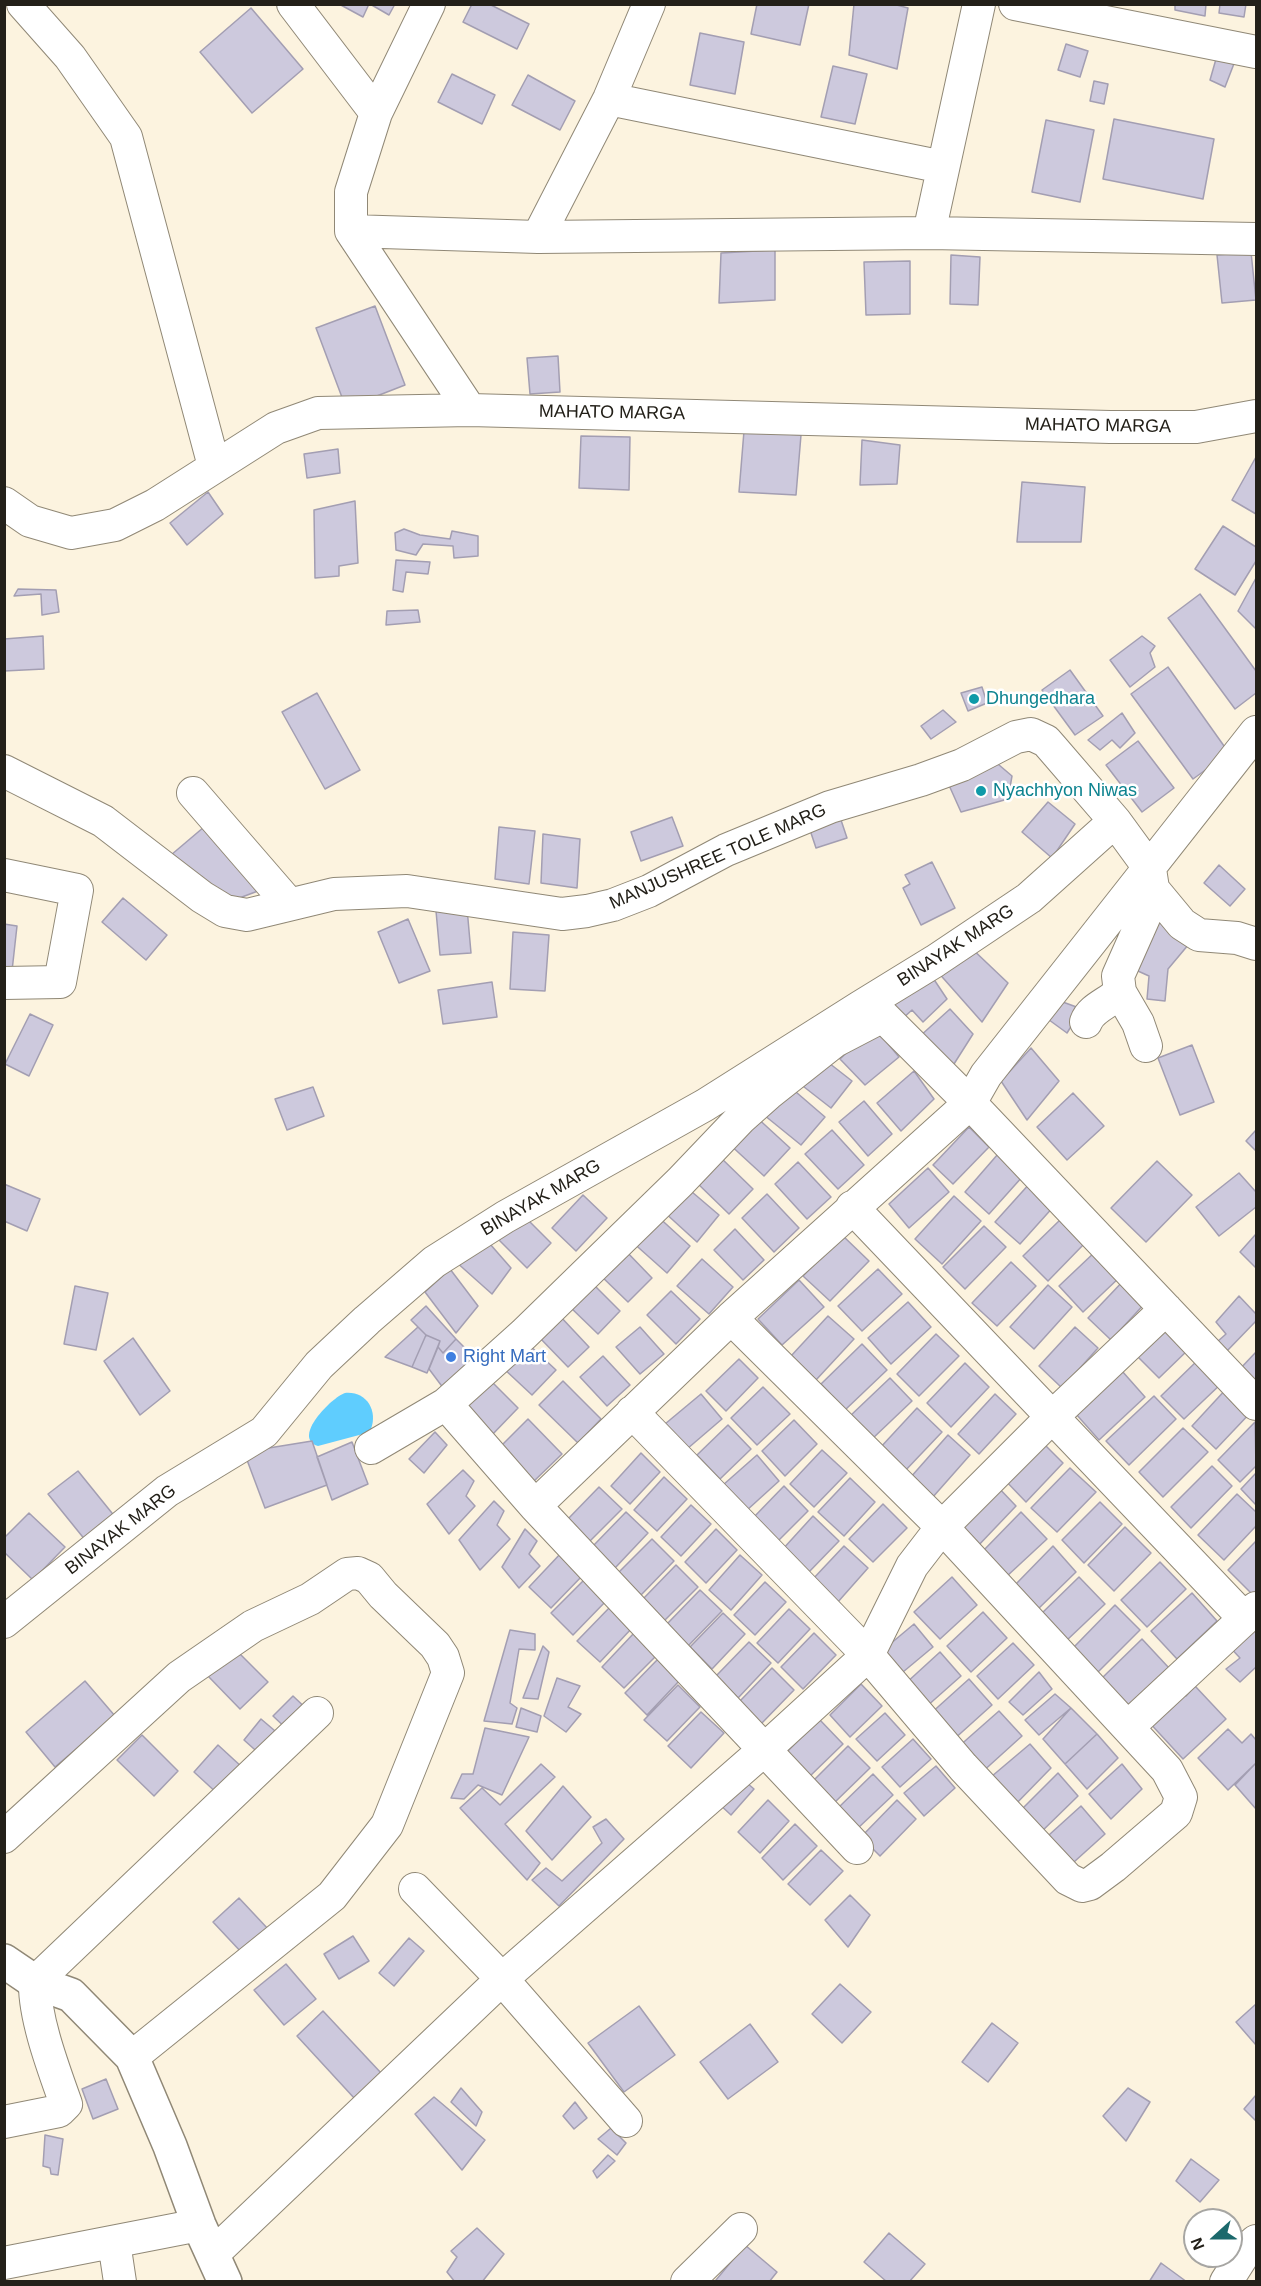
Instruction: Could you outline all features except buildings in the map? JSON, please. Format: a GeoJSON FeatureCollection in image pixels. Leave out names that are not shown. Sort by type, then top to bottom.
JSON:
{"type":"FeatureCollection","features":[{"type":"Feature","properties":{"kind":"street"},"geometry":{"type":"LineString","coordinates":[[22,4],[70,57],[126,137],[214,466]]}},
{"type":"Feature","properties":{"kind":"street"},"geometry":{"type":"LineString","coordinates":[[293,4],[376,113]]}},
{"type":"Feature","properties":{"kind":"street"},"geometry":{"type":"LineString","coordinates":[[429,4],[376,113],[351,192],[351,231],[470,410]]}},
{"type":"Feature","properties":{"kind":"street"},"geometry":{"type":"LineString","coordinates":[[538,237],[609,99],[649,4]]}},
{"type":"Feature","properties":{"kind":"street"},"geometry":{"type":"LineString","coordinates":[[929,233],[979,4]]}},
{"type":"Feature","properties":{"kind":"street"},"geometry":{"type":"LineString","coordinates":[[1015,4],[1257,52]]}},
{"type":"Feature","properties":{"kind":"street"},"geometry":{"type":"LineString","coordinates":[[609,99],[943,167]]}},
{"type":"Feature","properties":{"kind":"street"},"geometry":{"type":"LineString","coordinates":[[351,231],[538,237],[929,233],[1257,238]]}},
{"type":"Feature","properties":{"kind":"street","name":"MAHATO MARGA"},"geometry":{"type":"LineString","coordinates":[[4,503],[30,521],[71,533],[115,525],[155,505],[276,428],[318,413],[470,410],[1110,427],[1196,427],[1257,416]]}},
{"type":"Feature","properties":{"kind":"street"},"geometry":{"type":"LineString","coordinates":[[535,1506],[731,1318],[970,1103],[986,1075],[1082,950],[1151,879],[1257,732]]}},
{"type":"Feature","properties":{"kind":"street","name":"MANJUSHREE TOLE MARG"},"geometry":{"type":"LineString","coordinates":[[4,771],[103,821],[202,897],[225,911],[247,915],[334,894],[407,891],[562,914],[587,911],[649,891],[726,850],[830,807],[921,780],[962,765],[1016,737],[1031,734],[1046,741],[1115,821],[1182,924],[1199,935],[1237,938],[1257,944]]}},
{"type":"Feature","properties":{"kind":"street"},"geometry":{"type":"LineString","coordinates":[[194,793],[289,904]]}},
{"type":"Feature","properties":{"kind":"street","name":"BINAYAK MARG"},"geometry":{"type":"LineString","coordinates":[[4,1622],[167,1491],[264,1432],[319,1365],[434,1262],[505,1217],[705,1105],[935,961],[1029,898],[1115,821]]}},
{"type":"Feature","properties":{"kind":"street"},"geometry":{"type":"LineString","coordinates":[[4,874],[77,890],[60,982],[4,983]]}},
{"type":"Feature","properties":{"kind":"street"},"geometry":{"type":"LineString","coordinates":[[1146,1046],[1138,1023],[1120,992],[1118,976],[1154,895],[1151,879]]}},
{"type":"Feature","properties":{"kind":"street"},"geometry":{"type":"LineString","coordinates":[[1086,1022],[1089,1014],[1110,1002],[1120,992]]}},
{"type":"Feature","properties":{"kind":"street"},"geometry":{"type":"LineString","coordinates":[[371,1448],[446,1404],[524,1334],[680,1182],[741,1118],[790,1075],[836,1041],[883,1016],[970,1103],[1257,1404]]}},
{"type":"Feature","properties":{"kind":"street"},"geometry":{"type":"LineString","coordinates":[[852,1207],[1053,1416],[1250,1613],[1128,1727]]}},
{"type":"Feature","properties":{"kind":"street"},"geometry":{"type":"LineString","coordinates":[[4,2262],[114,2242],[212,2253],[502,1979],[764,1750],[868,1655],[912,1566],[942,1527],[1053,1416],[1166,1309]]}},
{"type":"Feature","properties":{"kind":"street"},"geometry":{"type":"LineString","coordinates":[[632,1412],[868,1655],[963,1767],[1027,1838],[1068,1879],[1082,1886],[1090,1884],[1176,1814],[1181,1797],[1167,1770],[942,1527],[731,1318]]}},
{"type":"Feature","properties":{"kind":"street"},"geometry":{"type":"LineString","coordinates":[[446,1404],[535,1506],[857,1848]]}},
{"type":"Feature","properties":{"kind":"street"},"geometry":{"type":"LineString","coordinates":[[4,1837],[179,1677],[253,1626],[310,1599],[346,1574],[358,1573],[369,1578],[383,1595],[435,1645],[443,1657],[448,1673],[387,1825],[332,1896],[132,2057]]}},
{"type":"Feature","properties":{"kind":"street"},"geometry":{"type":"LineString","coordinates":[[4,2122],[59,2111],[66,2104],[35,1997],[35,1982],[317,1713]]}},
{"type":"Feature","properties":{"kind":"street"},"geometry":{"type":"LineString","coordinates":[[415,1889],[502,1979],[626,2121]]}},
{"type":"Feature","properties":{"kind":"street"},"geometry":{"type":"LineString","coordinates":[[4,1961],[35,1982],[71,1995],[132,2057],[212,2253]]}},
{"type":"Feature","properties":{"kind":"street"},"geometry":{"type":"LineString","coordinates":[[687,2282],[741,2229]]}},
{"type":"Feature","properties":{"kind":"street"},"geometry":{"type":"LineString","coordinates":[[1227,2282],[1247,2248],[1257,2241]]}},
{"type":"Feature","properties":{"kind":"street"},"geometry":{"type":"LineString","coordinates":[[114,2242],[120,2282]]}},
{"type":"Feature","properties":{"kind":"water"},"geometry":{"type":"Polygon","coordinates":[[[345,1393],[359,1395],[368,1403],[373,1415],[371,1429],[363,1434],[318,1446],[311,1442],[309,1435],[316,1418],[345,1393]]]}},
{"type":"Feature","properties":{"kind":"place","name":"Dhungedhara"},"geometry":{"type":"Point","coordinates":[974,699]}},
{"type":"Feature","properties":{"kind":"place","name":"Nyachhyon Niwas"},"geometry":{"type":"Point","coordinates":[981,791]}},
{"type":"Feature","properties":{"kind":"place","name":"Right Mart"},"geometry":{"type":"Point","coordinates":[451,1357]}}]}
